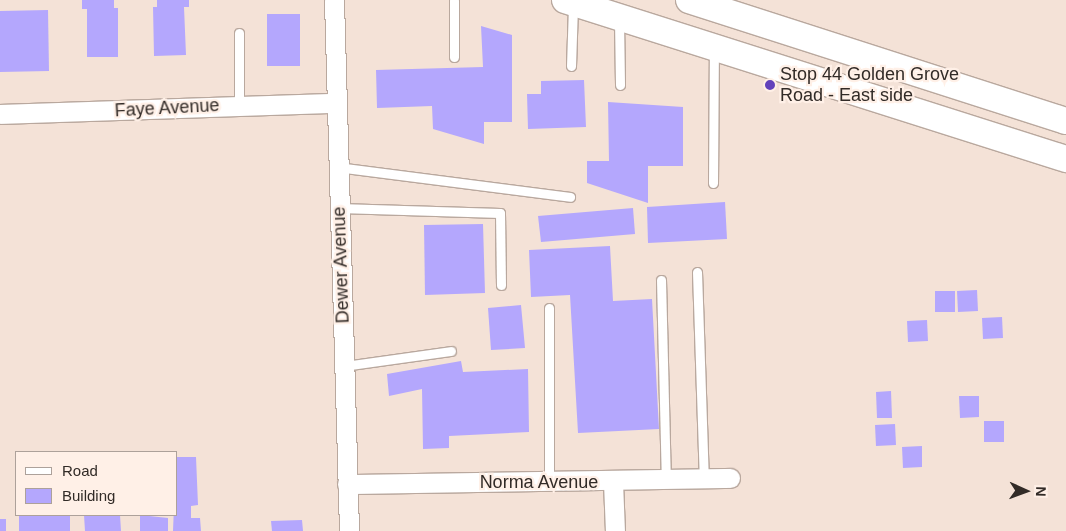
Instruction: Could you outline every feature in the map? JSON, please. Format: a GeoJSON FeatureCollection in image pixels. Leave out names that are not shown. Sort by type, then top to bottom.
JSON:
{"type":"FeatureCollection","features":[{"type":"Feature","properties":{"kind":"main road"},"geometry":{"type":"LineString","coordinates":[[689,0],[1066,121]]}},
{"type":"Feature","properties":{"kind":"main road"},"geometry":{"type":"LineString","coordinates":[[569,1],[1066,159]]}},
{"type":"Feature","properties":{"kind":"street","name":"Dewer Avenue"},"geometry":{"type":"LineString","coordinates":[[334,0],[335,104],[349,531]]}},
{"type":"Feature","properties":{"kind":"street","name":"Faye Avenue"},"geometry":{"type":"LineString","coordinates":[[0,114],[239,105],[335,104]]}},
{"type":"Feature","properties":{"kind":"street","name":"Norma Avenue"},"geometry":{"type":"LineString","coordinates":[[347,484],[613,482],[730,478]]}},
{"type":"Feature","properties":{"kind":"street"},"geometry":{"type":"LineString","coordinates":[[613,482],[615,531]]}},
{"type":"Feature","properties":{"kind":"lane"},"geometry":{"type":"LineString","coordinates":[[454,0],[454,56]]}},
{"type":"Feature","properties":{"kind":"lane"},"geometry":{"type":"LineString","coordinates":[[569,1],[572,66]]}},
{"type":"Feature","properties":{"kind":"lane"},"geometry":{"type":"LineString","coordinates":[[619,18],[620,85]]}},
{"type":"Feature","properties":{"kind":"lane"},"geometry":{"type":"LineString","coordinates":[[239,33],[239,105]]}},
{"type":"Feature","properties":{"kind":"lane"},"geometry":{"type":"LineString","coordinates":[[713,183],[714,48]]}},
{"type":"Feature","properties":{"kind":"lane"},"geometry":{"type":"LineString","coordinates":[[337,167],[570,197]]}},
{"type":"Feature","properties":{"kind":"lane"},"geometry":{"type":"LineString","coordinates":[[339,208],[500,213],[502,285]]}},
{"type":"Feature","properties":{"kind":"lane"},"geometry":{"type":"LineString","coordinates":[[697,272],[704,479]]}},
{"type":"Feature","properties":{"kind":"lane"},"geometry":{"type":"LineString","coordinates":[[661,280],[666,480]]}},
{"type":"Feature","properties":{"kind":"lane"},"geometry":{"type":"LineString","coordinates":[[549,308],[550,482]]}},
{"type":"Feature","properties":{"kind":"lane"},"geometry":{"type":"LineString","coordinates":[[344,366],[451,351]]}},
{"type":"Feature","properties":{"kind":"building"},"geometry":{"type":"Polygon","coordinates":[[[82,0],[114,0],[114,8],[118,8],[118,57],[87,57],[87,9],[82,9],[82,0]]]}},
{"type":"Feature","properties":{"kind":"building"},"geometry":{"type":"Polygon","coordinates":[[[157,0],[189,0],[189,7],[184,7],[186,55],[154,56],[153,7],[157,7],[157,0]]]}},
{"type":"Feature","properties":{"kind":"building"},"geometry":{"type":"Polygon","coordinates":[[[48,10],[49,71],[0,72],[0,11],[48,10]]]}},
{"type":"Feature","properties":{"kind":"building"},"geometry":{"type":"Polygon","coordinates":[[[267,14],[300,14],[300,66],[267,66],[267,14]]]}},
{"type":"Feature","properties":{"kind":"building"},"geometry":{"type":"Polygon","coordinates":[[[481,26],[512,35],[512,122],[484,122],[484,144],[433,129],[432,106],[377,108],[376,70],[483,67],[481,26]]]}},
{"type":"Feature","properties":{"kind":"building"},"geometry":{"type":"Polygon","coordinates":[[[584,80],[586,127],[528,129],[527,94],[541,94],[541,81],[584,80]]]}},
{"type":"Feature","properties":{"kind":"building"},"geometry":{"type":"Polygon","coordinates":[[[608,102],[683,107],[683,166],[648,166],[648,203],[587,183],[587,161],[609,161],[608,102]]]}},
{"type":"Feature","properties":{"kind":"building"},"geometry":{"type":"Polygon","coordinates":[[[725,202],[727,239],[648,243],[647,207],[725,202]]]}},
{"type":"Feature","properties":{"kind":"building"},"geometry":{"type":"Polygon","coordinates":[[[633,208],[635,234],[541,242],[538,216],[633,208]]]}},
{"type":"Feature","properties":{"kind":"building"},"geometry":{"type":"Polygon","coordinates":[[[483,224],[485,293],[425,295],[424,225],[483,224]]]}},
{"type":"Feature","properties":{"kind":"building"},"geometry":{"type":"Polygon","coordinates":[[[610,246],[613,301],[652,299],[659,429],[578,433],[570,295],[531,297],[529,250],[610,246]]]}},
{"type":"Feature","properties":{"kind":"building"},"geometry":{"type":"Polygon","coordinates":[[[977,290],[978,311],[958,312],[957,291],[977,290]]]}},
{"type":"Feature","properties":{"kind":"building"},"geometry":{"type":"Polygon","coordinates":[[[935,291],[955,291],[955,312],[935,312],[935,291]]]}},
{"type":"Feature","properties":{"kind":"building"},"geometry":{"type":"Polygon","coordinates":[[[521,305],[525,348],[491,350],[488,308],[521,305]]]}},
{"type":"Feature","properties":{"kind":"building"},"geometry":{"type":"Polygon","coordinates":[[[1002,317],[1003,338],[983,339],[982,318],[1002,317]]]}},
{"type":"Feature","properties":{"kind":"building"},"geometry":{"type":"Polygon","coordinates":[[[927,320],[928,341],[908,342],[907,321],[927,320]]]}},
{"type":"Feature","properties":{"kind":"building"},"geometry":{"type":"Polygon","coordinates":[[[461,361],[463,372],[528,369],[529,432],[449,436],[449,448],[423,449],[422,389],[389,396],[387,374],[461,361]]]}},
{"type":"Feature","properties":{"kind":"building"},"geometry":{"type":"Polygon","coordinates":[[[891,391],[892,418],[877,418],[876,392],[891,391]]]}},
{"type":"Feature","properties":{"kind":"building"},"geometry":{"type":"Polygon","coordinates":[[[959,396],[979,396],[979,417],[960,418],[959,396]]]}},
{"type":"Feature","properties":{"kind":"building"},"geometry":{"type":"Polygon","coordinates":[[[984,421],[1004,421],[1004,442],[984,442],[984,421]]]}},
{"type":"Feature","properties":{"kind":"building"},"geometry":{"type":"Polygon","coordinates":[[[895,424],[896,445],[876,446],[875,425],[895,424]]]}},
{"type":"Feature","properties":{"kind":"building"},"geometry":{"type":"Polygon","coordinates":[[[922,446],[922,467],[903,468],[902,447],[922,446]]]}},
{"type":"Feature","properties":{"kind":"building"},"geometry":{"type":"Polygon","coordinates":[[[178,457],[196,457],[198,505],[191,506],[191,518],[200,518],[201,531],[173,531],[174,516],[178,516],[178,457]]]}},
{"type":"Feature","properties":{"kind":"building"},"geometry":{"type":"Polygon","coordinates":[[[19,516],[70,516],[70,531],[19,531],[19,516]]]}},
{"type":"Feature","properties":{"kind":"building"},"geometry":{"type":"Polygon","coordinates":[[[84,516],[120,516],[121,531],[85,531],[84,516]]]}},
{"type":"Feature","properties":{"kind":"building"},"geometry":{"type":"Polygon","coordinates":[[[140,516],[168,518],[168,531],[140,531],[140,516]]]}},
{"type":"Feature","properties":{"kind":"building"},"geometry":{"type":"Polygon","coordinates":[[[0,519],[6,519],[6,531],[0,531],[0,519]]]}},
{"type":"Feature","properties":{"kind":"building"},"geometry":{"type":"Polygon","coordinates":[[[302,520],[303,531],[272,531],[271,521],[302,520]]]}},
{"type":"Feature","properties":{"kind":"place","name":"Stop 44 Golden Grove Road - East side"},"geometry":{"type":"Point","coordinates":[770,85]}}]}
